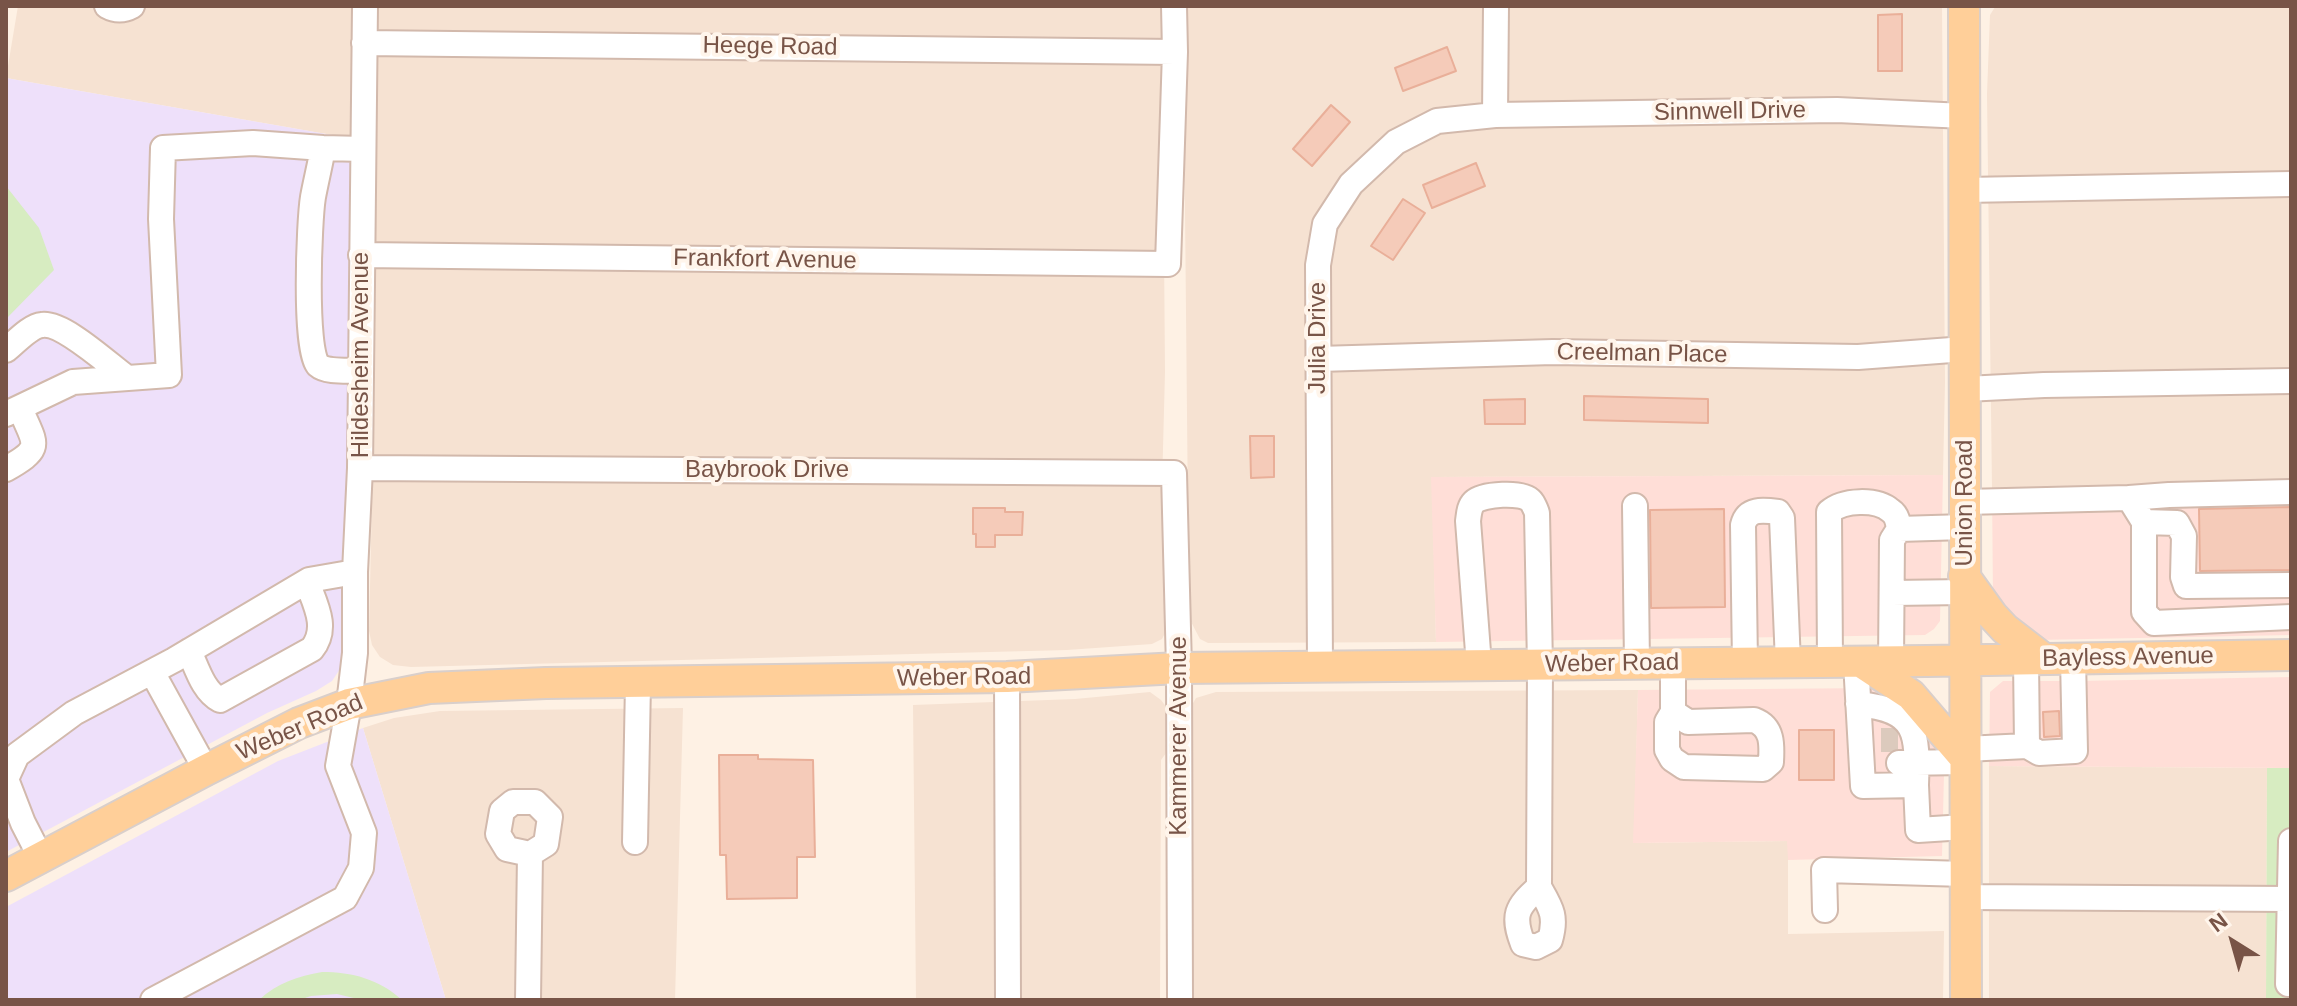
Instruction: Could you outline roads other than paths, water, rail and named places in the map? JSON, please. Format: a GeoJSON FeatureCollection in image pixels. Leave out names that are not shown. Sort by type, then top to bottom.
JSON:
{"type":"FeatureCollection","features":[{"type":"Feature","properties":{"kind":"main road","name":"Union Road"},"geometry":{"type":"LineString","coordinates":[[1964,6],[1966,1000]]}},
{"type":"Feature","properties":{"kind":"main road"},"geometry":{"type":"LineString","coordinates":[[1964,584],[2003,627],[2048,659]]}},
{"type":"Feature","properties":{"kind":"main road","name":"Bayless Avenue"},"geometry":{"type":"LineString","coordinates":[[1966,661],[2291,655]]}},
{"type":"Feature","properties":{"kind":"main road","name":"Weber Road"},"geometry":{"type":"LineString","coordinates":[[6,876],[299,723],[349,704],[401,692],[461,686],[1007,677],[1179,668],[1966,661]]}},
{"type":"Feature","properties":{"kind":"main road"},"geometry":{"type":"LineString","coordinates":[[1849,662],[1911,695],[1965,756]]}},
{"type":"Feature","properties":{"kind":"street"},"geometry":{"type":"LineString","coordinates":[[107,6],[124,11],[132,6]]}},
{"type":"Feature","properties":{"kind":"street","name":"Hildesheim Avenue"},"geometry":{"type":"LineString","coordinates":[[153,1000],[345,898],[361,868],[364,833],[338,766],[355,653],[365,6]]}},
{"type":"Feature","properties":{"kind":"street"},"geometry":{"type":"LineString","coordinates":[[1174,6],[1175,52]]}},
{"type":"Feature","properties":{"kind":"street"},"geometry":{"type":"LineString","coordinates":[[1495,115],[1496,6]]}},
{"type":"Feature","properties":{"kind":"street","name":"Heege Road"},"geometry":{"type":"LineString","coordinates":[[364,43],[1175,52]]}},
{"type":"Feature","properties":{"kind":"street","name":"Frankfort Avenue"},"geometry":{"type":"LineString","coordinates":[[361,255],[1168,264],[1175,52]]}},
{"type":"Feature","properties":{"kind":"street","name":"Sinnwell Drive"},"geometry":{"type":"LineString","coordinates":[[1495,115],[1837,110],[1964,116]]}},
{"type":"Feature","properties":{"kind":"street","name":"Julia Drive"},"geometry":{"type":"LineString","coordinates":[[1320,666],[1318,265],[1325,224],[1351,184],[1396,142],[1437,121],[1495,115]]}},
{"type":"Feature","properties":{"kind":"street"},"geometry":{"type":"LineString","coordinates":[[6,469],[26,458],[35,444],[13,411],[73,382],[169,375],[161,219],[163,148],[253,143],[363,149]]}},
{"type":"Feature","properties":{"kind":"street"},"geometry":{"type":"LineString","coordinates":[[312,147],[311,339],[314,358],[326,369],[361,371]]}},
{"type":"Feature","properties":{"kind":"street"},"geometry":{"type":"LineString","coordinates":[[1965,190],[2291,184]]}},
{"type":"Feature","properties":{"kind":"street"},"geometry":{"type":"LineString","coordinates":[[6,350],[38,325],[47,324],[61,329],[126,377]]}},
{"type":"Feature","properties":{"kind":"street","name":"Creelman Place"},"geometry":{"type":"LineString","coordinates":[[1319,359],[1553,352],[1858,357],[1965,349]]}},
{"type":"Feature","properties":{"kind":"street"},"geometry":{"type":"LineString","coordinates":[[1966,389],[2291,381]]}},
{"type":"Feature","properties":{"kind":"street","name":"Baybrook Drive"},"geometry":{"type":"LineString","coordinates":[[360,468],[1174,473]]}},
{"type":"Feature","properties":{"kind":"street","name":"Kammerer Avenue"},"geometry":{"type":"LineString","coordinates":[[1174,473],[1179,668],[1180,1000]]}},
{"type":"Feature","properties":{"kind":"street"},"geometry":{"type":"LineString","coordinates":[[1899,529],[1965,514],[2129,498],[2291,492]]}},
{"type":"Feature","properties":{"kind":"street"},"geometry":{"type":"LineString","coordinates":[[1479,665],[1468,521],[1470,508],[1475,500],[1485,496],[1524,495],[1532,501],[1537,513],[1539,887]]}},
{"type":"Feature","properties":{"kind":"street"},"geometry":{"type":"LineString","coordinates":[[2129,498],[2144,522],[2144,612],[2154,623],[2291,617]]}},
{"type":"Feature","properties":{"kind":"street"},"geometry":{"type":"LineString","coordinates":[[1891,662],[1892,540],[1899,529],[1897,517],[1877,503],[1841,505],[1829,512],[1827,518],[1858,704],[1892,755],[1918,830],[1965,827]]}},
{"type":"Feature","properties":{"kind":"street"},"geometry":{"type":"LineString","coordinates":[[1635,506],[1637,664]]}},
{"type":"Feature","properties":{"kind":"street"},"geometry":{"type":"LineString","coordinates":[[1745,663],[1743,525],[1749,513],[1770,511],[1778,512],[1784,529],[1788,663]]}},
{"type":"Feature","properties":{"kind":"street"},"geometry":{"type":"LineString","coordinates":[[2144,522],[2177,523],[2184,536],[2183,577],[2186,586],[2291,585]]}},
{"type":"Feature","properties":{"kind":"street"},"geometry":{"type":"LineString","coordinates":[[41,858],[6,779],[17,755],[74,713],[152,672],[307,582],[355,572]]}},
{"type":"Feature","properties":{"kind":"street"},"geometry":{"type":"LineString","coordinates":[[189,651],[206,688],[220,700],[312,649],[319,640],[320,619],[307,582]]}},
{"type":"Feature","properties":{"kind":"street"},"geometry":{"type":"LineString","coordinates":[[1892,593],[1964,584]]}},
{"type":"Feature","properties":{"kind":"street"},"geometry":{"type":"LineString","coordinates":[[2027,746],[2048,659]]}},
{"type":"Feature","properties":{"kind":"street"},"geometry":{"type":"LineString","coordinates":[[1892,755],[1965,756],[2027,746],[2039,753],[2075,751],[2048,659]]}},
{"type":"Feature","properties":{"kind":"street"},"geometry":{"type":"LineString","coordinates":[[1673,663],[1673,712]]}},
{"type":"Feature","properties":{"kind":"street"},"geometry":{"type":"LineString","coordinates":[[152,672],[206,770]]}},
{"type":"Feature","properties":{"kind":"street"},"geometry":{"type":"LineString","coordinates":[[1007,677],[1008,1000]]}},
{"type":"Feature","properties":{"kind":"street"},"geometry":{"type":"LineString","coordinates":[[635,842],[638,683]]}},
{"type":"Feature","properties":{"kind":"street"},"geometry":{"type":"LineString","coordinates":[[1858,704],[1880,706],[1906,720],[1892,755]]}},
{"type":"Feature","properties":{"kind":"street"},"geometry":{"type":"LineString","coordinates":[[2291,841],[2288,984],[2291,984]]}},
{"type":"Feature","properties":{"kind":"street"},"geometry":{"type":"LineString","coordinates":[[528,1000],[530,854]]}},
{"type":"Feature","properties":{"kind":"street"},"geometry":{"type":"LineString","coordinates":[[1825,910],[1824,870],[1966,886],[2289,899]]}},
{"type":"Feature","properties":{"kind":"tunnel"},"geometry":{"type":"LineString","coordinates":[[1881,740],[1898,740]]}}]}
